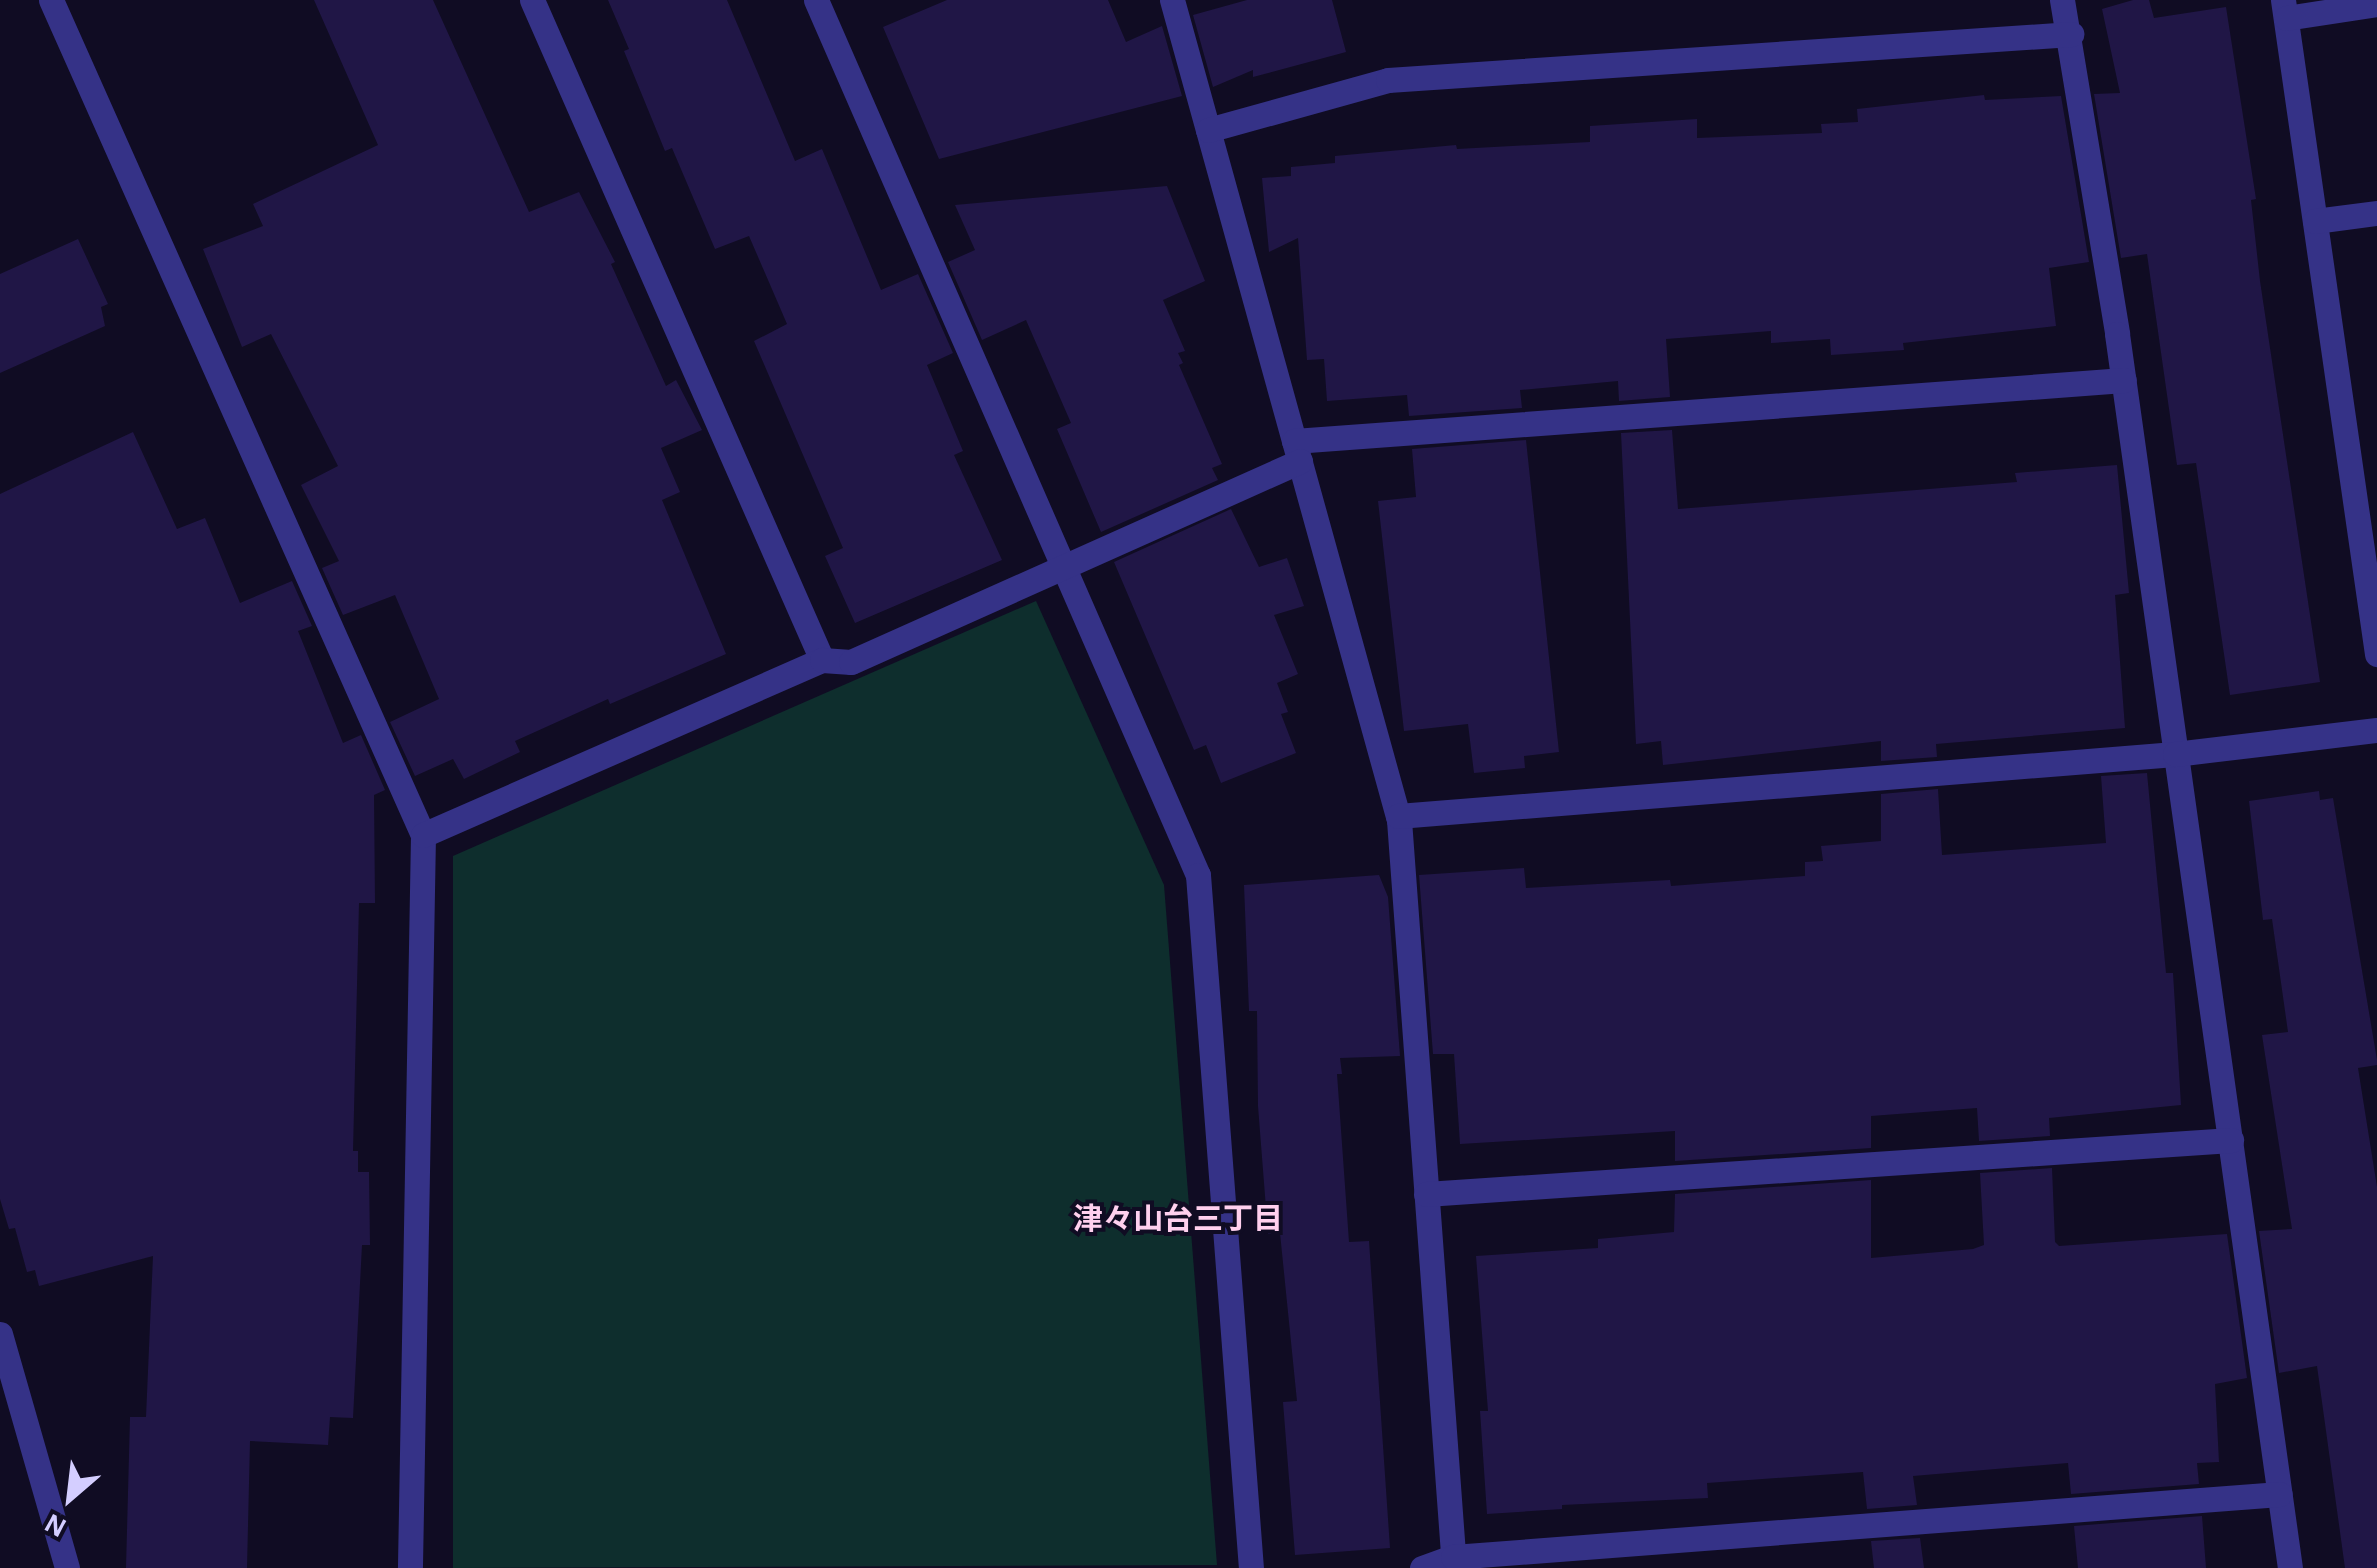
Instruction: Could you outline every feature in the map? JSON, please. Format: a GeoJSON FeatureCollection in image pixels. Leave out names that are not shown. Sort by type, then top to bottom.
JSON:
{"type":"FeatureCollection","features":[{"type":"Feature","properties":{"kind":"street"},"geometry":{"type":"LineString","coordinates":[[51,0],[423,835],[410,1568]]}},
{"type":"Feature","properties":{"kind":"street"},"geometry":{"type":"LineString","coordinates":[[532,0],[822,660]]}},
{"type":"Feature","properties":{"kind":"street"},"geometry":{"type":"LineString","coordinates":[[816,0],[1198,876],[1251,1568]]}},
{"type":"Feature","properties":{"kind":"street"},"geometry":{"type":"LineString","coordinates":[[1172,0],[1398,816],[1453,1563]]}},
{"type":"Feature","properties":{"kind":"street"},"geometry":{"type":"LineString","coordinates":[[2062,0],[2071,34],[2124,380],[2290,1568]]}},
{"type":"Feature","properties":{"kind":"street"},"geometry":{"type":"LineString","coordinates":[[2377,4],[2285,9],[2372,581],[2377,654]]}},
{"type":"Feature","properties":{"kind":"street"},"geometry":{"type":"LineString","coordinates":[[1208,130],[1388,80],[2071,34]]}},
{"type":"Feature","properties":{"kind":"street"},"geometry":{"type":"LineString","coordinates":[[2315,222],[2377,213]]}},
{"type":"Feature","properties":{"kind":"street"},"geometry":{"type":"LineString","coordinates":[[423,835],[822,660],[851,662],[1064,566],[1297,451],[2124,380]]}},
{"type":"Feature","properties":{"kind":"street"},"geometry":{"type":"LineString","coordinates":[[1398,816],[2175,754],[2377,730]]}},
{"type":"Feature","properties":{"kind":"street"},"geometry":{"type":"LineString","coordinates":[[1426,1194],[2230,1140]]}},
{"type":"Feature","properties":{"kind":"street"},"geometry":{"type":"LineString","coordinates":[[0,1334],[66,1568]]}},
{"type":"Feature","properties":{"kind":"street"},"geometry":{"type":"LineString","coordinates":[[1422,1568],[2280,1494]]}},
{"type":"Feature","properties":{"kind":"green space"},"geometry":{"type":"Polygon","coordinates":[[[1036,601],[1164,885],[1217,1565],[453,1568],[453,856],[1036,601]]]}},
{"type":"Feature","properties":{"kind":"building"},"geometry":{"type":"Polygon","coordinates":[[[314,0],[433,0],[529,212],[579,192],[615,262],[611,264],[666,386],[676,380],[702,430],[661,448],[680,492],[662,500],[726,654],[610,704],[608,699],[515,741],[520,752],[464,779],[453,759],[415,776],[390,722],[439,699],[395,595],[343,615],[322,568],[339,561],[301,485],[338,466],[271,334],[242,347],[203,249],[263,226],[253,204],[378,145],[314,0]]]}},
{"type":"Feature","properties":{"kind":"building"},"geometry":{"type":"Polygon","coordinates":[[[608,0],[727,0],[795,161],[822,149],[881,290],[918,274],[953,353],[927,365],[963,451],[954,455],[1002,560],[855,623],[825,556],[843,548],[754,341],[787,324],[749,236],[715,249],[672,148],[665,151],[624,51],[629,49],[608,0]]]}},
{"type":"Feature","properties":{"kind":"building"},"geometry":{"type":"Polygon","coordinates":[[[947,0],[1108,0],[1126,42],[1162,26],[1182,96],[939,159],[883,27],[947,0]]]}},
{"type":"Feature","properties":{"kind":"building"},"geometry":{"type":"Polygon","coordinates":[[[1247,0],[1332,0],[1346,52],[1253,77],[1253,70],[1213,87],[1193,15],[1247,0]]]}},
{"type":"Feature","properties":{"kind":"building"},"geometry":{"type":"Polygon","coordinates":[[[2133,0],[2149,0],[2154,18],[2226,7],[2256,199],[2251,200],[2260,281],[2320,682],[2230,695],[2196,463],[2177,465],[2147,254],[2121,258],[2094,94],[2120,93],[2102,9],[2133,0]]]}},
{"type":"Feature","properties":{"kind":"building"},"geometry":{"type":"Polygon","coordinates":[[[1984,95],[1985,100],[2061,96],[2089,262],[2049,268],[2056,326],[1903,343],[1904,350],[1831,355],[1830,339],[1771,343],[1771,331],[1666,339],[1670,397],[1619,401],[1618,381],[1520,390],[1522,408],[1409,416],[1407,395],[1327,401],[1324,359],[1307,360],[1298,238],[1269,252],[1262,178],[1291,176],[1291,167],[1335,163],[1335,156],[1456,145],[1457,149],[1590,142],[1590,126],[1697,119],[1697,138],[1822,133],[1821,124],[1858,122],[1857,109],[1984,95]]]}},
{"type":"Feature","properties":{"kind":"building"},"geometry":{"type":"Polygon","coordinates":[[[1167,186],[1205,281],[1163,300],[1185,351],[1178,353],[1183,363],[1179,365],[1222,464],[1212,468],[1218,480],[1101,532],[1057,429],[1071,423],[1026,320],[982,340],[948,262],[975,250],[955,205],[1167,186]]]}},
{"type":"Feature","properties":{"kind":"building"},"geometry":{"type":"Polygon","coordinates":[[[78,239],[108,304],[101,307],[105,326],[0,373],[0,274],[78,239]]]}},
{"type":"Feature","properties":{"kind":"building"},"geometry":{"type":"Polygon","coordinates":[[[1672,430],[1678,509],[2017,482],[2015,473],[2117,465],[2129,593],[2115,595],[2125,728],[1936,744],[1937,757],[1881,761],[1881,741],[1663,765],[1661,741],[1636,744],[1621,433],[1672,430]]]}},
{"type":"Feature","properties":{"kind":"building"},"geometry":{"type":"Polygon","coordinates":[[[133,432],[177,529],[205,518],[240,603],[292,581],[312,626],[298,631],[343,743],[361,735],[385,790],[374,795],[375,903],[359,903],[353,1151],[358,1151],[358,1172],[369,1172],[370,1245],[362,1245],[353,1418],[330,1417],[328,1445],[250,1441],[247,1568],[126,1568],[130,1417],[146,1417],[153,1256],[39,1286],[35,1270],[27,1272],[15,1228],[9,1229],[0,1199],[0,494],[133,432]]]}},
{"type":"Feature","properties":{"kind":"building"},"geometry":{"type":"Polygon","coordinates":[[[1526,440],[1559,752],[1524,756],[1525,768],[1474,773],[1468,724],[1404,731],[1378,501],[1416,497],[1412,449],[1526,440]]]}},
{"type":"Feature","properties":{"kind":"building"},"geometry":{"type":"Polygon","coordinates":[[[1231,509],[1259,567],[1287,558],[1304,606],[1274,615],[1298,674],[1277,683],[1288,712],[1281,714],[1296,753],[1221,783],[1206,745],[1194,750],[1114,562],[1231,509]]]}},
{"type":"Feature","properties":{"kind":"building"},"geometry":{"type":"Polygon","coordinates":[[[2147,773],[2166,973],[2173,973],[2181,1105],[2049,1118],[2050,1136],[1979,1141],[1977,1108],[1871,1116],[1871,1148],[1675,1161],[1675,1131],[1460,1144],[1454,1054],[1433,1054],[1419,875],[1524,868],[1526,888],[1670,880],[1671,886],[1805,876],[1805,862],[1823,861],[1821,846],[1881,841],[1881,794],[1938,789],[1942,855],[2106,843],[2101,776],[2147,773]]]}},
{"type":"Feature","properties":{"kind":"building"},"geometry":{"type":"Polygon","coordinates":[[[2319,791],[2320,800],[2333,798],[2377,1060],[2377,1065],[2358,1068],[2377,1187],[2377,1568],[2345,1568],[2317,1366],[2279,1373],[2259,1231],[2292,1229],[2262,1035],[2288,1032],[2272,919],[2263,920],[2249,801],[2319,791]]]}},
{"type":"Feature","properties":{"kind":"building"},"geometry":{"type":"Polygon","coordinates":[[[1379,875],[1388,897],[1400,1056],[1340,1058],[1342,1074],[1337,1074],[1349,1242],[1369,1241],[1390,1548],[1295,1555],[1283,1402],[1297,1401],[1280,1233],[1268,1234],[1258,1106],[1257,1011],[1249,1011],[1244,885],[1379,875]]]}},
{"type":"Feature","properties":{"kind":"building"},"geometry":{"type":"Polygon","coordinates":[[[2052,1168],[2055,1242],[2059,1246],[2227,1234],[2247,1378],[2215,1384],[2219,1462],[2197,1463],[2199,1484],[2071,1494],[2068,1463],[1913,1476],[1917,1505],[1867,1509],[1863,1472],[1707,1483],[1708,1498],[1562,1505],[1562,1509],[1487,1514],[1480,1411],[1488,1411],[1476,1256],[1598,1248],[1598,1239],[1674,1232],[1675,1194],[1871,1180],[1871,1258],[1973,1249],[1984,1245],[1980,1173],[2052,1168]]]}},
{"type":"Feature","properties":{"kind":"building"},"geometry":{"type":"Polygon","coordinates":[[[2202,1516],[2206,1568],[2078,1568],[2074,1526],[2202,1516]]]}},
{"type":"Feature","properties":{"kind":"building"},"geometry":{"type":"Polygon","coordinates":[[[1920,1538],[1924,1568],[1874,1568],[1871,1541],[1920,1538]]]}},
{"type":"Feature","properties":{"kind":"district","name":"津々山台三丁目"},"geometry":{"type":"Point","coordinates":[1178,1220]}}]}
